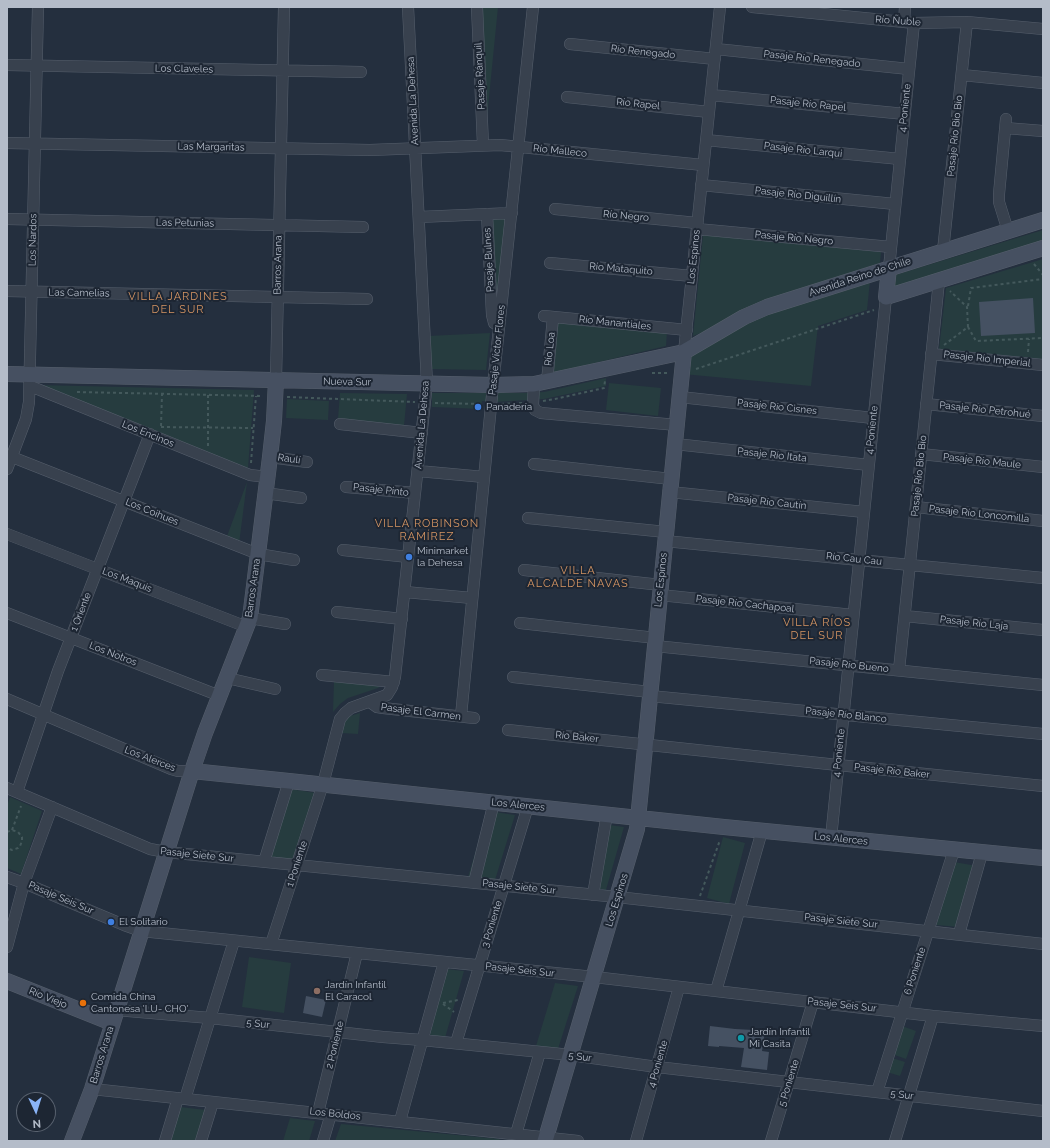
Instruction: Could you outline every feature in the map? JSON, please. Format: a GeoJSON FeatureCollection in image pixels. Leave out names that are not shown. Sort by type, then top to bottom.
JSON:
{"type":"FeatureCollection","features":[{"type":"Feature","properties":{"kind":"street","name":"Los Nardos"},"geometry":{"type":"LineString","coordinates":[[7,469],[26,418],[30,402],[38,7]]}},
{"type":"Feature","properties":{"kind":"street","name":"Barros Arana"},"geometry":{"type":"LineString","coordinates":[[72,1141],[92,1089],[192,771],[248,622],[270,456],[276,380],[284,7]]}},
{"type":"Feature","properties":{"kind":"street","name":"Avenida La Dehesa"},"geometry":{"type":"LineString","coordinates":[[394,682],[427,383],[408,7]]}},
{"type":"Feature","properties":{"kind":"street","name":"Pasaje Ránquil"},"geometry":{"type":"LineString","coordinates":[[477,7],[483,145]]}},
{"type":"Feature","properties":{"kind":"street","name":"Pasaje Víctor Flores"},"geometry":{"type":"LineString","coordinates":[[461,716],[493,385],[533,7]]}},
{"type":"Feature","properties":{"kind":"street","name":"Los Espinos"},"geometry":{"type":"LineString","coordinates":[[546,1139],[618,897],[639,818],[660,590],[720,7]]}},
{"type":"Feature","properties":{"kind":"street","name":"Río Ñuble"},"geometry":{"type":"LineString","coordinates":[[752,7],[909,22],[967,22],[1043,29]]}},
{"type":"Feature","properties":{"kind":"street","name":"4 Poniente"},"geometry":{"type":"LineString","coordinates":[[831,838],[909,69],[909,22],[905,7]]}},
{"type":"Feature","properties":{"kind":"street","name":"Pasaje Río Bio Bio"},"geometry":{"type":"LineString","coordinates":[[943,251],[967,22]]}},
{"type":"Feature","properties":{"kind":"street","name":"Río Renegado"},"geometry":{"type":"LineString","coordinates":[[570,44],[715,54]]}},
{"type":"Feature","properties":{"kind":"street","name":"Pasaje Río Renegado"},"geometry":{"type":"LineString","coordinates":[[715,54],[909,69]]}},
{"type":"Feature","properties":{"kind":"street","name":"Los Claveles"},"geometry":{"type":"LineString","coordinates":[[7,65],[360,72]]}},
{"type":"Feature","properties":{"kind":"street"},"geometry":{"type":"LineString","coordinates":[[962,75],[1043,83]]}},
{"type":"Feature","properties":{"kind":"street","name":"Pasaje Río Rapel"},"geometry":{"type":"LineString","coordinates":[[711,95],[904,114]]}},
{"type":"Feature","properties":{"kind":"street","name":"Río Rapel"},"geometry":{"type":"LineString","coordinates":[[567,97],[709,112]]}},
{"type":"Feature","properties":{"kind":"street"},"geometry":{"type":"LineString","coordinates":[[1008,231],[999,194],[1006,124],[1043,131]]}},
{"type":"Feature","properties":{"kind":"street","name":"Pasaje Río Larqui"},"geometry":{"type":"LineString","coordinates":[[706,140],[900,159]]}},
{"type":"Feature","properties":{"kind":"street","name":"Las Margaritas"},"geometry":{"type":"LineString","coordinates":[[7,143],[281,149],[416,149]]}},
{"type":"Feature","properties":{"kind":"street","name":"Río Malleco"},"geometry":{"type":"LineString","coordinates":[[416,149],[500,145],[703,165]]}},
{"type":"Feature","properties":{"kind":"street","name":"Pasaje Río Diguillín"},"geometry":{"type":"LineString","coordinates":[[701,185],[895,204]]}},
{"type":"Feature","properties":{"kind":"street","name":"Río Negro"},"geometry":{"type":"LineString","coordinates":[[555,209],[697,226]]}},
{"type":"Feature","properties":{"kind":"street"},"geometry":{"type":"LineString","coordinates":[[419,217],[512,213]]}},
{"type":"Feature","properties":{"kind":"street","name":"Pasaje Bulnes"},"geometry":{"type":"LineString","coordinates":[[487,214],[492,315],[494,323],[499,326]]}},
{"type":"Feature","properties":{"kind":"street","name":"Las Petunias"},"geometry":{"type":"LineString","coordinates":[[7,219],[363,227]]}},
{"type":"Feature","properties":{"kind":"street","name":"Avenida Reino de Chile"},"geometry":{"type":"LineString","coordinates":[[684,352],[756,311],[1043,220]]}},
{"type":"Feature","properties":{"kind":"street","name":"Pasaje Río Negro"},"geometry":{"type":"LineString","coordinates":[[697,226],[891,247]]}},
{"type":"Feature","properties":{"kind":"street"},"geometry":{"type":"LineString","coordinates":[[885,302],[939,281],[1043,248]]}},
{"type":"Feature","properties":{"kind":"street","name":"Río Mataquito"},"geometry":{"type":"LineString","coordinates":[[550,263],[692,276]]}},
{"type":"Feature","properties":{"kind":"street","name":"Pasaje Río Bio Bio"},"geometry":{"type":"LineString","coordinates":[[899,670],[939,281]]}},
{"type":"Feature","properties":{"kind":"street","name":"Las Camelias"},"geometry":{"type":"LineString","coordinates":[[7,291],[367,299]]}},
{"type":"Feature","properties":{"kind":"street","name":"Río Manantiales"},"geometry":{"type":"LineString","coordinates":[[549,316],[687,330]]}},
{"type":"Feature","properties":{"kind":"street","name":"Río Loa"},"geometry":{"type":"LineString","coordinates":[[540,383],[549,316]]}},
{"type":"Feature","properties":{"kind":"street","name":"Nueva Sur"},"geometry":{"type":"LineString","coordinates":[[7,374],[30,380],[276,380],[493,385],[540,383],[684,352]]}},
{"type":"Feature","properties":{"kind":"street","name":"Pasaje Río Imperial"},"geometry":{"type":"LineString","coordinates":[[931,354],[1043,365]]}},
{"type":"Feature","properties":{"kind":"street","name":"Los Encinos"},"geometry":{"type":"LineString","coordinates":[[30,380],[208,458],[250,474],[267,477]]}},
{"type":"Feature","properties":{"kind":"street"},"geometry":{"type":"LineString","coordinates":[[540,383],[533,405],[535,410],[541,413],[677,426]]}},
{"type":"Feature","properties":{"kind":"street","name":"Pasaje Río Cisnes"},"geometry":{"type":"LineString","coordinates":[[680,397],[874,418]]}},
{"type":"Feature","properties":{"kind":"street","name":"Pasaje Río Petrohué"},"geometry":{"type":"LineString","coordinates":[[926,404],[1043,416]]}},
{"type":"Feature","properties":{"kind":"street"},"geometry":{"type":"LineString","coordinates":[[340,424],[422,433]]}},
{"type":"Feature","properties":{"kind":"street","name":"1 Oriente"},"geometry":{"type":"LineString","coordinates":[[16,792],[44,715],[58,671],[124,501],[153,435]]}},
{"type":"Feature","properties":{"kind":"street","name":"Pasaje Río Itata"},"geometry":{"type":"LineString","coordinates":[[675,444],[869,465]]}},
{"type":"Feature","properties":{"kind":"street","name":"Pasaje Río Maule"},"geometry":{"type":"LineString","coordinates":[[921,454],[1043,467]]}},
{"type":"Feature","properties":{"kind":"street","name":"Raulí"},"geometry":{"type":"LineString","coordinates":[[270,456],[307,462]]}},
{"type":"Feature","properties":{"kind":"street","name":"Los Coihues"},"geometry":{"type":"LineString","coordinates":[[12,457],[258,554],[294,560]]}},
{"type":"Feature","properties":{"kind":"street","name":"Pasaje Río Cautín"},"geometry":{"type":"LineString","coordinates":[[534,464],[671,486],[864,512]]}},
{"type":"Feature","properties":{"kind":"street"},"geometry":{"type":"LineString","coordinates":[[418,471],[484,477]]}},
{"type":"Feature","properties":{"kind":"street","name":"Pasaje Pinto"},"geometry":{"type":"LineString","coordinates":[[346,486],[415,493]]}},
{"type":"Feature","properties":{"kind":"street"},"geometry":{"type":"LineString","coordinates":[[265,493],[301,498]]}},
{"type":"Feature","properties":{"kind":"street","name":"Pasaje Río Loncomilla"},"geometry":{"type":"LineString","coordinates":[[916,507],[1043,521]]}},
{"type":"Feature","properties":{"kind":"street","name":"Río Cau Cau"},"geometry":{"type":"LineString","coordinates":[[528,518],[859,560],[1043,578]]}},
{"type":"Feature","properties":{"kind":"street","name":"Los Maquis"},"geometry":{"type":"LineString","coordinates":[[7,534],[98,569],[248,622],[285,624]]}},
{"type":"Feature","properties":{"kind":"street"},"geometry":{"type":"LineString","coordinates":[[343,550],[408,557]]}},
{"type":"Feature","properties":{"kind":"street","name":"Pasaje Río Cachapoal"},"geometry":{"type":"LineString","coordinates":[[524,570],[660,590],[853,615]]}},
{"type":"Feature","properties":{"kind":"street"},"geometry":{"type":"LineString","coordinates":[[405,592],[472,598]]}},
{"type":"Feature","properties":{"kind":"street"},"geometry":{"type":"LineString","coordinates":[[336,612],[402,619]]}},
{"type":"Feature","properties":{"kind":"street","name":"Los Notros"},"geometry":{"type":"LineString","coordinates":[[7,613],[220,696]]}},
{"type":"Feature","properties":{"kind":"street","name":"Pasaje Río Laja"},"geometry":{"type":"LineString","coordinates":[[905,616],[1043,630]]}},
{"type":"Feature","properties":{"kind":"street","name":"Pasaje Río Bueno"},"geometry":{"type":"LineString","coordinates":[[520,623],[655,642],[848,665],[1043,685]]}},
{"type":"Feature","properties":{"kind":"street"},"geometry":{"type":"LineString","coordinates":[[322,675],[394,682],[386,694],[370,702],[352,708],[342,716],[323,784]]}},
{"type":"Feature","properties":{"kind":"street","name":"Pasaje Río Blanco"},"geometry":{"type":"LineString","coordinates":[[513,677],[650,694],[843,715],[1043,734]]}},
{"type":"Feature","properties":{"kind":"street"},"geometry":{"type":"LineString","coordinates":[[227,678],[275,688]]}},
{"type":"Feature","properties":{"kind":"street","name":"Los Alerces"},"geometry":{"type":"LineString","coordinates":[[7,700],[170,769],[178,771],[192,771],[323,784],[762,831],[1043,858]]}},
{"type":"Feature","properties":{"kind":"street","name":"Pasaje El Carmen"},"geometry":{"type":"LineString","coordinates":[[370,702],[376,707],[474,718]]}},
{"type":"Feature","properties":{"kind":"street","name":"Río Baker"},"geometry":{"type":"LineString","coordinates":[[508,730],[645,744]]}},
{"type":"Feature","properties":{"kind":"street","name":"Pasaje Río Baker"},"geometry":{"type":"LineString","coordinates":[[645,744],[1043,786]]}},
{"type":"Feature","properties":{"kind":"street"},"geometry":{"type":"LineString","coordinates":[[264,862],[289,781]]}},
{"type":"Feature","properties":{"kind":"street","name":"1 Poniente"},"geometry":{"type":"LineString","coordinates":[[271,944],[323,784]]}},
{"type":"Feature","properties":{"kind":"street","name":"Pasaje Siete Sur"},"geometry":{"type":"LineString","coordinates":[[16,792],[150,849],[166,852],[618,897],[1043,944]]}},
{"type":"Feature","properties":{"kind":"street"},"geometry":{"type":"LineString","coordinates":[[474,883],[494,802]]}},
{"type":"Feature","properties":{"kind":"street","name":"3 Poniente"},"geometry":{"type":"LineString","coordinates":[[456,1043],[528,806]]}},
{"type":"Feature","properties":{"kind":"street"},"geometry":{"type":"LineString","coordinates":[[7,947],[24,883],[52,807]]}},
{"type":"Feature","properties":{"kind":"street"},"geometry":{"type":"LineString","coordinates":[[594,895],[608,814]]}},
{"type":"Feature","properties":{"kind":"street"},"geometry":{"type":"LineString","coordinates":[[716,991],[762,831]]}},
{"type":"Feature","properties":{"kind":"street","name":"6 Poniente"},"geometry":{"type":"LineString","coordinates":[[877,1092],[954,850]]}},
{"type":"Feature","properties":{"kind":"street"},"geometry":{"type":"LineString","coordinates":[[959,934],[982,853]]}},
{"type":"Feature","properties":{"kind":"street","name":"Pasaje Seis Sur"},"geometry":{"type":"LineString","coordinates":[[7,877],[141,931],[594,977],[933,1016],[1043,1026]]}},
{"type":"Feature","properties":{"kind":"street"},"geometry":{"type":"LineString","coordinates":[[165,1141],[210,1018],[234,940]]}},
{"type":"Feature","properties":{"kind":"street","name":"2 Poniente"},"geometry":{"type":"LineString","coordinates":[[318,1113],[357,953]]}},
{"type":"Feature","properties":{"kind":"street"},"geometry":{"type":"LineString","coordinates":[[400,1121],[444,962]]}},
{"type":"Feature","properties":{"kind":"street","name":"Río Viejo"},"geometry":{"type":"LineString","coordinates":[[7,981],[114,1016]]}},
{"type":"Feature","properties":{"kind":"street","name":"4 Poniente"},"geometry":{"type":"LineString","coordinates":[[636,1141],[679,987]]}},
{"type":"Feature","properties":{"kind":"street","name":"5 Poniente"},"geometry":{"type":"LineString","coordinates":[[771,1141],[813,1002]]}},
{"type":"Feature","properties":{"kind":"street","name":"5 Sur"},"geometry":{"type":"LineString","coordinates":[[114,1016],[210,1018],[383,1037],[456,1043],[1043,1111]]}},
{"type":"Feature","properties":{"kind":"street"},"geometry":{"type":"LineString","coordinates":[[895,1141],[933,1016]]}},
{"type":"Feature","properties":{"kind":"street"},"geometry":{"type":"LineString","coordinates":[[516,1134],[540,1052]]}},
{"type":"Feature","properties":{"kind":"street","name":"Los Boldos"},"geometry":{"type":"LineString","coordinates":[[92,1089],[400,1121],[516,1134],[546,1139],[578,1141]]}},
{"type":"Feature","properties":{"kind":"street"},"geometry":{"type":"LineString","coordinates":[[201,1141],[213,1102]]}},
{"type":"Feature","properties":{"kind":"street"},"geometry":{"type":"LineString","coordinates":[[323,1141],[331,1114]]}},
{"type":"Feature","properties":{"kind":"path"},"geometry":{"type":"LineString","coordinates":[[1043,279],[971,288],[967,307],[968,327],[976,341],[1043,338]]}},
{"type":"Feature","properties":{"kind":"path"},"geometry":{"type":"LineString","coordinates":[[939,281],[967,307]]}},
{"type":"Feature","properties":{"kind":"path"},"geometry":{"type":"LineString","coordinates":[[682,373],[885,302]]}},
{"type":"Feature","properties":{"kind":"path"},"geometry":{"type":"LineString","coordinates":[[931,354],[968,327]]}},
{"type":"Feature","properties":{"kind":"path"},"geometry":{"type":"LineString","coordinates":[[76,392],[275,396]]}},
{"type":"Feature","properties":{"kind":"path"},"geometry":{"type":"LineString","coordinates":[[153,435],[161,426],[162,394]]}},
{"type":"Feature","properties":{"kind":"path"},"geometry":{"type":"LineString","coordinates":[[208,395],[208,458]]}},
{"type":"Feature","properties":{"kind":"path"},"geometry":{"type":"LineString","coordinates":[[250,474],[256,396]]}},
{"type":"Feature","properties":{"kind":"path"},"geometry":{"type":"LineString","coordinates":[[161,426],[253,428]]}},
{"type":"Feature","properties":{"kind":"path"},"geometry":{"type":"LineString","coordinates":[[12,830],[16,792]]}},
{"type":"Feature","properties":{"kind":"path"},"geometry":{"type":"LineString","coordinates":[[697,906],[724,827]]}},
{"type":"Feature","properties":{"kind":"path"},"geometry":{"type":"LineString","coordinates":[[7,832],[12,830],[18,832],[22,837],[20,846],[15,850],[8,848],[7,852]]}},
{"type":"Feature","properties":{"kind":"path"},"geometry":{"type":"LineString","coordinates":[[463,1018],[442,1003],[469,998]]}},
{"type":"Feature","properties":{"kind":"green space"},"geometry":{"type":"Polygon","coordinates":[[[482,7],[498,7],[487,117],[482,7]]]}},
{"type":"Feature","properties":{"kind":"green space"},"geometry":{"type":"Polygon","coordinates":[[[504,217],[508,220],[496,314],[492,221],[495,218],[504,217]]]}},
{"type":"Feature","properties":{"kind":"green space"},"geometry":{"type":"Polygon","coordinates":[[[1043,230],[1043,242],[894,288],[895,275],[1043,230]]]}},
{"type":"Feature","properties":{"kind":"green space"},"geometry":{"type":"Polygon","coordinates":[[[703,235],[881,252],[880,263],[749,307],[704,332],[693,336],[703,235]]]}},
{"type":"Feature","properties":{"kind":"green space"},"geometry":{"type":"Polygon","coordinates":[[[1043,259],[1043,359],[939,349],[946,288],[1043,259]]]}},
{"type":"Feature","properties":{"kind":"green space"},"geometry":{"type":"Polygon","coordinates":[[[870,281],[867,310],[818,326],[811,386],[683,374],[686,357],[759,316],[870,281]]]}},
{"type":"Feature","properties":{"kind":"green space"},"geometry":{"type":"Polygon","coordinates":[[[558,322],[667,331],[666,346],[553,373],[558,322]]]}},
{"type":"Feature","properties":{"kind":"green space"},"geometry":{"type":"Polygon","coordinates":[[[490,333],[486,370],[430,369],[428,336],[490,333]]]}},
{"type":"Feature","properties":{"kind":"green space"},"geometry":{"type":"Polygon","coordinates":[[[606,378],[606,386],[544,399],[495,402],[482,401],[481,409],[432,407],[432,393],[544,392],[606,378]]]}},
{"type":"Feature","properties":{"kind":"green space"},"geometry":{"type":"Polygon","coordinates":[[[609,383],[661,388],[658,416],[606,410],[609,383]]]}},
{"type":"Feature","properties":{"kind":"green space"},"geometry":{"type":"Polygon","coordinates":[[[37,385],[254,390],[248,468],[155,431],[37,385]]]}},
{"type":"Feature","properties":{"kind":"green space"},"geometry":{"type":"Polygon","coordinates":[[[340,393],[407,394],[404,426],[338,419],[340,393]]]}},
{"type":"Feature","properties":{"kind":"green space"},"geometry":{"type":"Polygon","coordinates":[[[287,399],[329,401],[328,420],[286,418],[287,399]]]}},
{"type":"Feature","properties":{"kind":"green space"},"geometry":{"type":"Polygon","coordinates":[[[247,482],[239,544],[226,539],[247,482]]]}},
{"type":"Feature","properties":{"kind":"green space"},"geometry":{"type":"Polygon","coordinates":[[[334,682],[382,685],[378,688],[348,698],[333,712],[334,682]]]}},
{"type":"Feature","properties":{"kind":"green space"},"geometry":{"type":"Polygon","coordinates":[[[360,713],[358,734],[341,733],[346,719],[360,713]]]}},
{"type":"Feature","properties":{"kind":"green space"},"geometry":{"type":"Polygon","coordinates":[[[290,789],[316,793],[296,860],[270,858],[290,789]]]}},
{"type":"Feature","properties":{"kind":"green space"},"geometry":{"type":"Polygon","coordinates":[[[10,797],[42,811],[21,874],[7,868],[7,806],[10,797]]]}},
{"type":"Feature","properties":{"kind":"green space"},"geometry":{"type":"Polygon","coordinates":[[[488,811],[515,815],[495,880],[468,877],[488,811]]]}},
{"type":"Feature","properties":{"kind":"green space"},"geometry":{"type":"Polygon","coordinates":[[[602,824],[624,827],[606,890],[589,888],[602,824]]]}},
{"type":"Feature","properties":{"kind":"green space"},"geometry":{"type":"Polygon","coordinates":[[[723,837],[745,843],[729,904],[707,898],[723,837]]]}},
{"type":"Feature","properties":{"kind":"green space"},"geometry":{"type":"Polygon","coordinates":[[[954,862],[977,866],[959,927],[936,925],[954,862]]]}},
{"type":"Feature","properties":{"kind":"green space"},"geometry":{"type":"Polygon","coordinates":[[[249,957],[291,963],[284,1013],[242,1007],[249,957]]]}},
{"type":"Feature","properties":{"kind":"green space"},"geometry":{"type":"Polygon","coordinates":[[[446,969],[464,971],[445,1038],[430,1035],[446,969]]]}},
{"type":"Feature","properties":{"kind":"green space"},"geometry":{"type":"Polygon","coordinates":[[[555,983],[578,986],[558,1049],[536,1046],[555,983]]]}},
{"type":"Feature","properties":{"kind":"green space"},"geometry":{"type":"Polygon","coordinates":[[[902,1026],[916,1031],[906,1059],[892,1054],[902,1026]]]}},
{"type":"Feature","properties":{"kind":"green space"},"geometry":{"type":"Polygon","coordinates":[[[892,1058],[905,1062],[900,1076],[887,1072],[892,1058]]]}},
{"type":"Feature","properties":{"kind":"green space"},"geometry":{"type":"Polygon","coordinates":[[[180,1107],[206,1110],[195,1141],[169,1141],[180,1107]]]}},
{"type":"Feature","properties":{"kind":"green space"},"geometry":{"type":"Polygon","coordinates":[[[290,1118],[315,1121],[309,1141],[283,1141],[290,1118]]]}},
{"type":"Feature","properties":{"kind":"green space"},"geometry":{"type":"Polygon","coordinates":[[[341,1124],[499,1139],[501,1141],[335,1141],[341,1124]]]}},
{"type":"Feature","properties":{"kind":"building"},"geometry":{"type":"Polygon","coordinates":[[[1033,298],[1035,333],[981,336],[979,302],[1033,298]]]}},
{"type":"Feature","properties":{"kind":"building"},"geometry":{"type":"Polygon","coordinates":[[[306,996],[326,1000],[322,1017],[303,1013],[306,996]]]}},
{"type":"Feature","properties":{"kind":"building"},"geometry":{"type":"Polygon","coordinates":[[[710,1026],[765,1031],[762,1051],[769,1052],[767,1070],[741,1067],[744,1048],[708,1046],[710,1026]]]}},
{"type":"Feature","properties":{"kind":"place","name":"Panadería"},"geometry":{"type":"Point","coordinates":[478,407]}},
{"type":"Feature","properties":{"kind":"place","name":"Minimarket la Dehesa"},"geometry":{"type":"Point","coordinates":[409,557]}},
{"type":"Feature","properties":{"kind":"place","name":"El Solitario"},"geometry":{"type":"Point","coordinates":[111,922]}},
{"type":"Feature","properties":{"kind":"place","name":"Jardín Infantil El Caracol"},"geometry":{"type":"Point","coordinates":[317,991]}},
{"type":"Feature","properties":{"kind":"place","name":"Comida China Cantonesa 'LU- CHO'"},"geometry":{"type":"Point","coordinates":[83,1003]}},
{"type":"Feature","properties":{"kind":"place","name":"Jardín Infantil Mi Casita"},"geometry":{"type":"Point","coordinates":[741,1038]}},
{"type":"Feature","properties":{"kind":"district","name":"VILLA JARDINES DEL SUR"},"geometry":{"type":"Point","coordinates":[178,303]}},
{"type":"Feature","properties":{"kind":"district","name":"VILLA ROBINSON RAMÍREZ"},"geometry":{"type":"Point","coordinates":[427,530]}},
{"type":"Feature","properties":{"kind":"district","name":"VILLA ALCALDE NAVAS"},"geometry":{"type":"Point","coordinates":[578,577]}},
{"type":"Feature","properties":{"kind":"district","name":"VILLA RÍOS DEL SUR"},"geometry":{"type":"Point","coordinates":[817,629]}}]}
